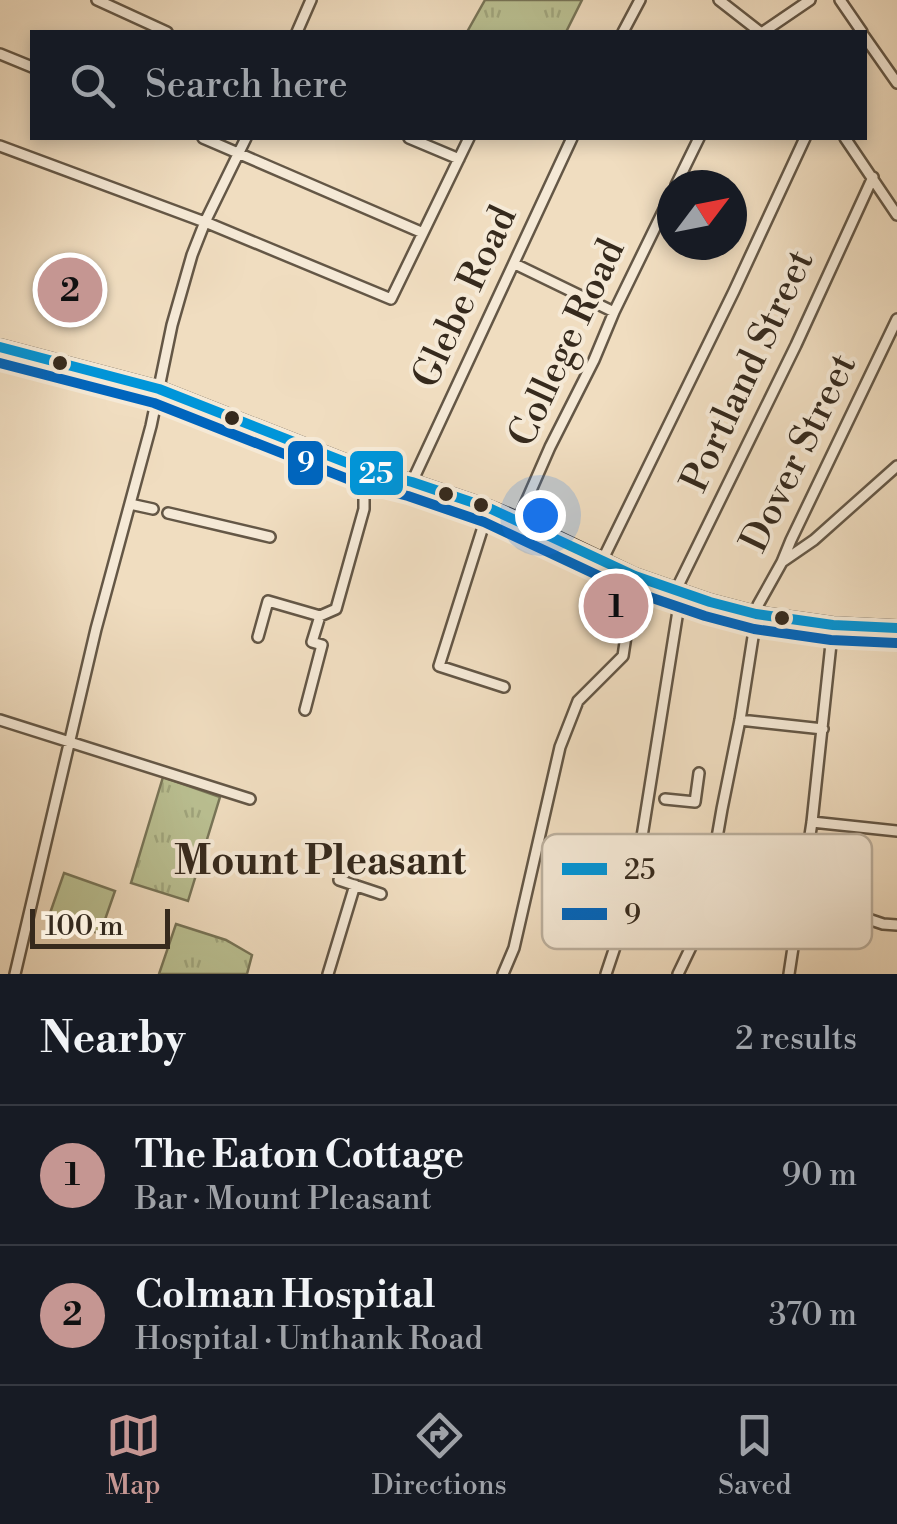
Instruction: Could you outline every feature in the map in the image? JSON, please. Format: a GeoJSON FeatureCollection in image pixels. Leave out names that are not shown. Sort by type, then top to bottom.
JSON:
{"type":"FeatureCollection","features":[{"type":"Feature","properties":{"kind":"street"},"geometry":{"type":"LineString","coordinates":[[97,0],[163,30]]}},
{"type":"Feature","properties":{"kind":"street"},"geometry":{"type":"LineString","coordinates":[[298,30],[311,0]]}},
{"type":"Feature","properties":{"kind":"street"},"geometry":{"type":"LineString","coordinates":[[625,30],[640,0]]}},
{"type":"Feature","properties":{"kind":"street"},"geometry":{"type":"LineString","coordinates":[[719,0],[759,30]]}},
{"type":"Feature","properties":{"kind":"street"},"geometry":{"type":"LineString","coordinates":[[765,30],[810,0]]}},
{"type":"Feature","properties":{"kind":"street"},"geometry":{"type":"LineString","coordinates":[[840,0],[860,30]]}},
{"type":"Feature","properties":{"kind":"street"},"geometry":{"type":"LineString","coordinates":[[867,40],[897,83]]}},
{"type":"Feature","properties":{"kind":"street"},"geometry":{"type":"LineString","coordinates":[[0,54],[30,67]]}},
{"type":"Feature","properties":{"kind":"street"},"geometry":{"type":"LineString","coordinates":[[208,140],[423,232]]}},
{"type":"Feature","properties":{"kind":"street"},"geometry":{"type":"LineString","coordinates":[[15,974],[96,628],[152,426],[172,324],[205,222],[245,140]]}},
{"type":"Feature","properties":{"kind":"street"},"geometry":{"type":"LineString","coordinates":[[414,140],[459,159]]}},
{"type":"Feature","properties":{"kind":"street"},"geometry":{"type":"LineString","coordinates":[[0,146],[205,222],[391,300],[469,140]]}},
{"type":"Feature","properties":{"kind":"street","name":"Glebe Road"},"geometry":{"type":"LineString","coordinates":[[412,482],[571,140]]}},
{"type":"Feature","properties":{"kind":"street"},"geometry":{"type":"LineString","coordinates":[[683,170],[698,140]]}},
{"type":"Feature","properties":{"kind":"street"},"geometry":{"type":"LineString","coordinates":[[604,560],[803,140]]}},
{"type":"Feature","properties":{"kind":"street"},"geometry":{"type":"LineString","coordinates":[[846,140],[897,215]]}},
{"type":"Feature","properties":{"kind":"street","name":"Portland Street"},"geometry":{"type":"LineString","coordinates":[[647,834],[655,798],[678,591],[873,177]]}},
{"type":"Feature","properties":{"kind":"street","name":"College Road"},"geometry":{"type":"LineString","coordinates":[[518,520],[657,224]]}},
{"type":"Feature","properties":{"kind":"street"},"geometry":{"type":"LineString","coordinates":[[514,264],[614,312]]}},
{"type":"Feature","properties":{"kind":"street","name":"Dover Street"},"geometry":{"type":"LineString","coordinates":[[718,834],[758,605],[897,319]]}},
{"type":"Feature","properties":{"kind":"street"},"geometry":{"type":"LineString","coordinates":[[0,347],[159,389],[368,471],[489,508],[635,576],[678,591],[756,614],[897,628]]}},
{"type":"Feature","properties":{"kind":"street"},"geometry":{"type":"LineString","coordinates":[[782,562],[814,540],[897,466]]}},
{"type":"Feature","properties":{"kind":"street"},"geometry":{"type":"LineString","coordinates":[[258,637],[268,601],[320,616],[336,609],[364,509],[368,471]]}},
{"type":"Feature","properties":{"kind":"street"},"geometry":{"type":"LineString","coordinates":[[130,504],[153,509]]}},
{"type":"Feature","properties":{"kind":"street"},"geometry":{"type":"LineString","coordinates":[[489,508],[439,666],[504,687]]}},
{"type":"Feature","properties":{"kind":"street"},"geometry":{"type":"LineString","coordinates":[[168,513],[270,537]]}},
{"type":"Feature","properties":{"kind":"street"},"geometry":{"type":"LineString","coordinates":[[504,974],[514,948],[560,746],[578,701],[623,656],[635,576]]}},
{"type":"Feature","properties":{"kind":"street"},"geometry":{"type":"LineString","coordinates":[[305,710],[322,645],[312,642],[320,616]]}},
{"type":"Feature","properties":{"kind":"street"},"geometry":{"type":"LineString","coordinates":[[811,834],[833,624]]}},
{"type":"Feature","properties":{"kind":"street"},"geometry":{"type":"LineString","coordinates":[[0,720],[250,799]]}},
{"type":"Feature","properties":{"kind":"street"},"geometry":{"type":"LineString","coordinates":[[740,720],[822,729]]}},
{"type":"Feature","properties":{"kind":"street"},"geometry":{"type":"LineString","coordinates":[[693,815],[699,773]]}},
{"type":"Feature","properties":{"kind":"street"},"geometry":{"type":"LineString","coordinates":[[655,798],[695,802]]}},
{"type":"Feature","properties":{"kind":"street"},"geometry":{"type":"LineString","coordinates":[[812,822],[897,831]]}},
{"type":"Feature","properties":{"kind":"street"},"geometry":{"type":"LineString","coordinates":[[339,880],[381,894]]}},
{"type":"Feature","properties":{"kind":"street"},"geometry":{"type":"LineString","coordinates":[[329,973],[355,885]]}},
{"type":"Feature","properties":{"kind":"street"},"geometry":{"type":"LineString","coordinates":[[872,920],[897,925]]}},
{"type":"Feature","properties":{"kind":"street","name":"Portland Street"},"geometry":{"type":"LineString","coordinates":[[606,974],[615,949]]}},
{"type":"Feature","properties":{"kind":"street","name":"Dover Street"},"geometry":{"type":"LineString","coordinates":[[678,974],[690,949]]}},
{"type":"Feature","properties":{"kind":"green space"},"geometry":{"type":"Polygon","coordinates":[[[485,0],[582,0],[567,30],[468,30],[485,0]]]}},
{"type":"Feature","properties":{"kind":"green space"},"geometry":{"type":"Polygon","coordinates":[[[163,777],[220,797],[188,901],[131,883],[163,777]]]}},
{"type":"Feature","properties":{"kind":"green space"},"geometry":{"type":"Polygon","coordinates":[[[64,873],[115,891],[100,934],[49,916],[64,873]]]}},
{"type":"Feature","properties":{"kind":"green space"},"geometry":{"type":"Polygon","coordinates":[[[176,924],[226,940],[252,955],[247,974],[159,974],[176,924]]]}},
{"type":"Feature","properties":{"kind":"transit line","name":"25"},"geometry":{"type":"LineString","coordinates":[[0,347],[159,389],[368,471],[489,508],[635,576],[710,602],[756,614],[833,625],[897,628]]}},
{"type":"Feature","properties":{"kind":"transit line","name":"9"},"geometry":{"type":"LineString","coordinates":[[0,363],[154,403],[363,485],[484,522],[629,590],[705,616],[754,629],[831,640],[896,643]]}},
{"type":"Feature","properties":{"kind":"place","name":"Colman Hospital"},"geometry":{"type":"Point","coordinates":[70,290]}},
{"type":"Feature","properties":{"kind":"place","name":"The Eaton Cottage"},"geometry":{"type":"Point","coordinates":[616,606]}},
{"type":"Feature","properties":{"kind":"district","name":"Mount Pleasant"},"geometry":{"type":"Point","coordinates":[320,862]}}]}
